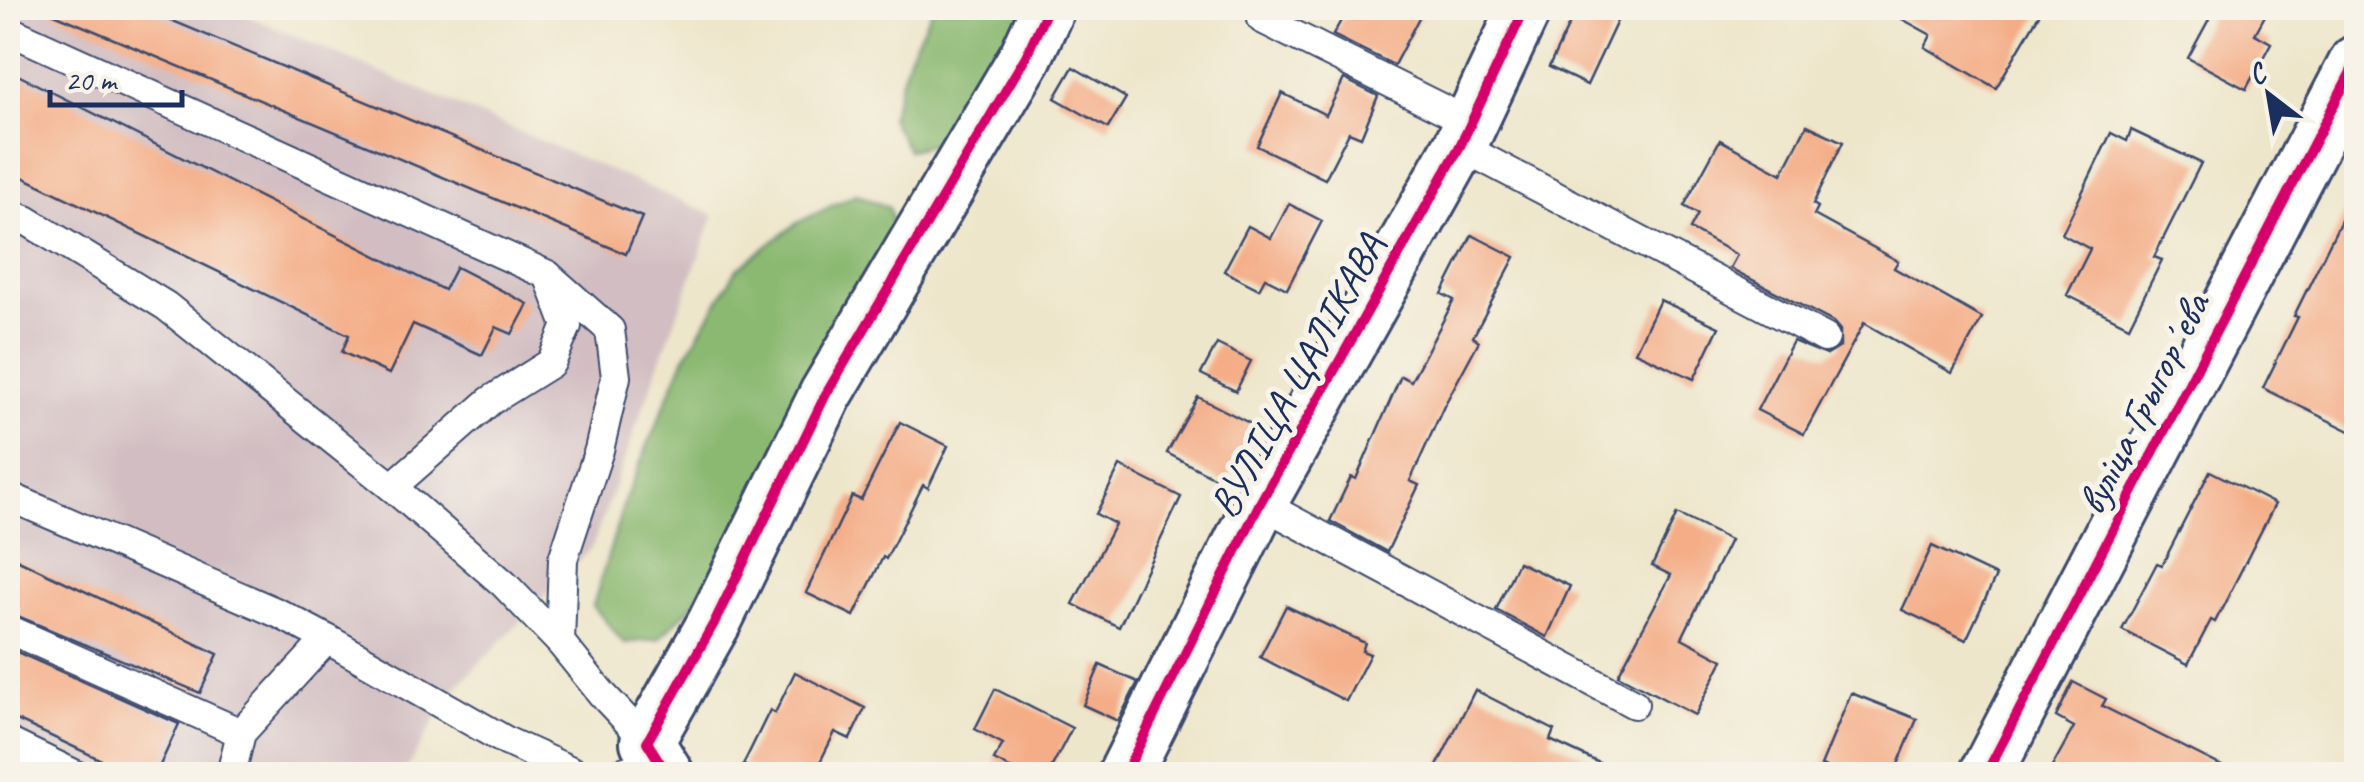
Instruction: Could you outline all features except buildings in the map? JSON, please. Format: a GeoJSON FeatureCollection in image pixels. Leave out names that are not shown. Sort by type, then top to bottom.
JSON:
{"type":"FeatureCollection","features":[{"type":"Feature","properties":{"kind":"street"},"geometry":{"type":"LineString","coordinates":[[647,763],[826,394],[1026,56],[1048,8]]}},
{"type":"Feature","properties":{"kind":"street","name":"ВУЛІЦА ЦАЛІКАВА"},"geometry":{"type":"LineString","coordinates":[[1124,774],[1260,503],[1465,135],[1525,8]]}},
{"type":"Feature","properties":{"kind":"street","name":"вуліца Грыгорʼева"},"geometry":{"type":"LineString","coordinates":[[1986,774],[2356,62]]}},
{"type":"Feature","properties":{"kind":"lane"},"geometry":{"type":"LineString","coordinates":[[1262,19],[1825,338]]}},
{"type":"Feature","properties":{"kind":"lane"},"geometry":{"type":"LineString","coordinates":[[8,30],[548,275],[610,330],[616,377],[599,450],[563,559],[560,642]]}},
{"type":"Feature","properties":{"kind":"lane"},"geometry":{"type":"LineString","coordinates":[[8,214],[26,220],[166,306],[392,487],[504,584],[560,642],[602,694],[647,763]]}},
{"type":"Feature","properties":{"kind":"lane"},"geometry":{"type":"LineString","coordinates":[[392,487],[490,400],[551,363],[567,326],[548,275]]}},
{"type":"Feature","properties":{"kind":"lane"},"geometry":{"type":"LineString","coordinates":[[8,496],[280,614],[508,742],[578,774]]}},
{"type":"Feature","properties":{"kind":"lane"},"geometry":{"type":"LineString","coordinates":[[1260,503],[1634,704]]}},
{"type":"Feature","properties":{"kind":"lane"},"geometry":{"type":"LineString","coordinates":[[8,629],[241,734]]}},
{"type":"Feature","properties":{"kind":"lane"},"geometry":{"type":"LineString","coordinates":[[231,774],[241,734],[327,638]]}},
{"type":"Feature","properties":{"kind":"lane"},"geometry":{"type":"LineString","coordinates":[[8,742],[74,774]]}},
{"type":"Feature","properties":{"kind":"shaded area"},"geometry":{"type":"Polygon","coordinates":[[[8,8],[229,8],[714,215],[592,547],[449,695],[404,774],[8,774],[8,8]]]}},
{"type":"Feature","properties":{"kind":"green space"},"geometry":{"type":"Polygon","coordinates":[[[933,8],[1034,8],[948,141],[908,150],[890,118],[909,56],[933,8]]]}},
{"type":"Feature","properties":{"kind":"green space"},"geometry":{"type":"Polygon","coordinates":[[[856,194],[889,208],[895,240],[695,603],[658,639],[624,643],[593,606],[625,500],[684,359],[737,269],[797,223],[856,194]]]}},
{"type":"Feature","properties":{"kind":"cycle path"},"geometry":{"type":"LineString","coordinates":[[667,774],[647,742],[714,623],[826,394],[1026,56],[1048,8]]}},
{"type":"Feature","properties":{"kind":"cycle path"},"geometry":{"type":"LineString","coordinates":[[1125,774],[1260,503],[1460,146],[1525,8]]}},
{"type":"Feature","properties":{"kind":"cycle path"},"geometry":{"type":"LineString","coordinates":[[1986,774],[2356,62]]}}]}
